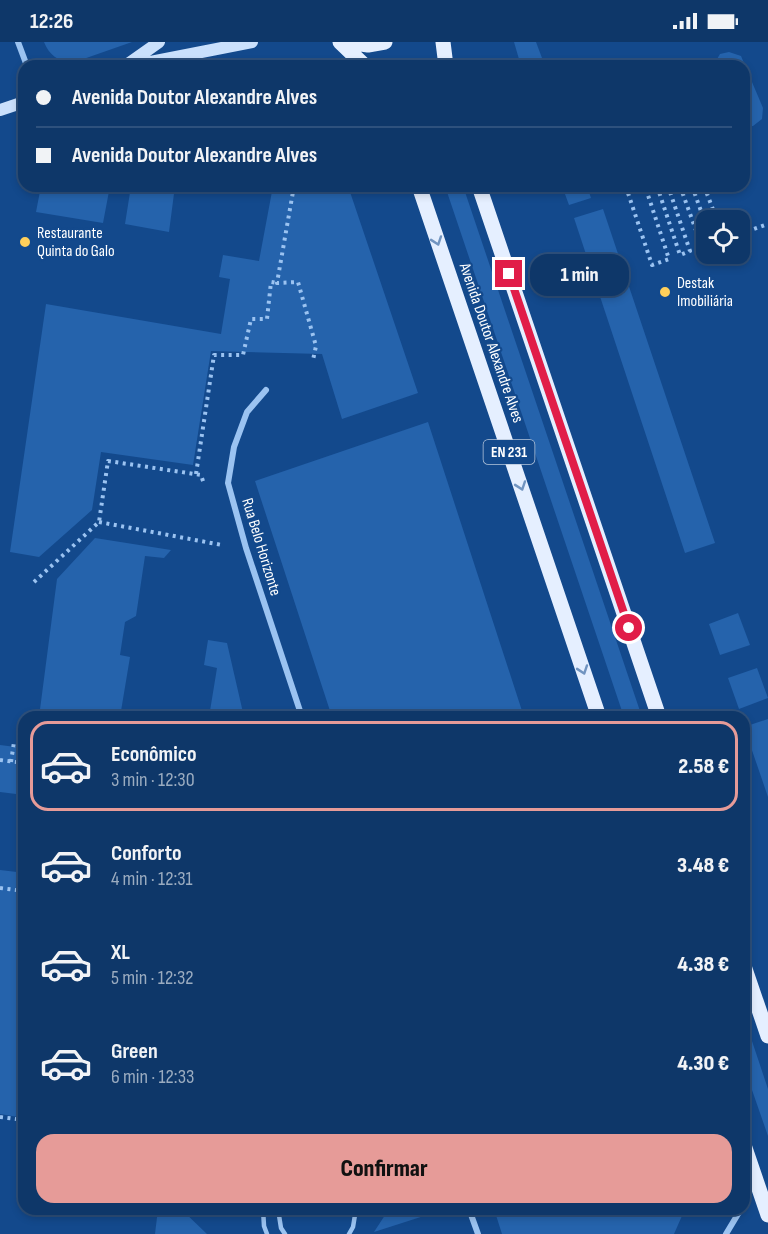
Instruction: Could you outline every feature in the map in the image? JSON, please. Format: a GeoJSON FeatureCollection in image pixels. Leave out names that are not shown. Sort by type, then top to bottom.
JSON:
{"type":"FeatureCollection","features":[{"type":"Feature","properties":{"kind":"main road"},"geometry":{"type":"LineString","coordinates":[[340,42],[359,60]]}},
{"type":"Feature","properties":{"kind":"main road"},"geometry":{"type":"LineString","coordinates":[[348,42],[368,45],[385,42]]}},
{"type":"Feature","properties":{"kind":"main road"},"geometry":{"type":"LineString","coordinates":[[443,42],[445,60]]}},
{"type":"Feature","properties":{"kind":"main road","name":"Avenida Doutor Alexandre Alves"},"geometry":{"type":"LineString","coordinates":[[421,192],[597,711]]}},
{"type":"Feature","properties":{"kind":"main road"},"geometry":{"type":"LineString","coordinates":[[481,192],[658,711]]}},
{"type":"Feature","properties":{"kind":"main road"},"geometry":{"type":"LineString","coordinates":[[750,984],[768,1036]]}},
{"type":"Feature","properties":{"kind":"main road"},"geometry":{"type":"LineString","coordinates":[[750,1162],[768,1215]]}},
{"type":"Feature","properties":{"kind":"street"},"geometry":{"type":"LineString","coordinates":[[18,42],[25,60]]}},
{"type":"Feature","properties":{"kind":"street"},"geometry":{"type":"LineString","coordinates":[[134,60],[159,42]]}},
{"type":"Feature","properties":{"kind":"street"},"geometry":{"type":"LineString","coordinates":[[160,60],[252,42]]}},
{"type":"Feature","properties":{"kind":"street"},"geometry":{"type":"LineString","coordinates":[[0,110],[18,104]]}},
{"type":"Feature","properties":{"kind":"street","name":"Rua Belo Horizonte"},"geometry":{"type":"LineString","coordinates":[[266,390],[247,412],[234,447],[228,483],[246,548],[300,711]]}},
{"type":"Feature","properties":{"kind":"street"},"geometry":{"type":"LineString","coordinates":[[470,1215],[478,1234]]}},
{"type":"Feature","properties":{"kind":"street"},"geometry":{"type":"LineString","coordinates":[[726,1234],[737,1215]]}},
{"type":"Feature","properties":{"kind":"lane"},"geometry":{"type":"LineString","coordinates":[[264,1215],[267,1234]]}},
{"type":"Feature","properties":{"kind":"lane"},"geometry":{"type":"LineString","coordinates":[[279,1215],[281,1228],[285,1234]]}},
{"type":"Feature","properties":{"kind":"lane"},"geometry":{"type":"LineString","coordinates":[[349,1234],[356,1215]]}},
{"type":"Feature","properties":{"kind":"path"},"geometry":{"type":"LineString","coordinates":[[277,283],[293,192]]}},
{"type":"Feature","properties":{"kind":"path"},"geometry":{"type":"LineString","coordinates":[[627,193],[652,265],[669,259],[647,192]]}},
{"type":"Feature","properties":{"kind":"path"},"geometry":{"type":"LineString","coordinates":[[659,192],[680,255],[690,251],[670,192]]}},
{"type":"Feature","properties":{"kind":"path"},"geometry":{"type":"LineString","coordinates":[[682,192],[696,230]]}},
{"type":"Feature","properties":{"kind":"path"},"geometry":{"type":"LineString","coordinates":[[694,192],[701,210]]}},
{"type":"Feature","properties":{"kind":"path"},"geometry":{"type":"LineString","coordinates":[[706,192],[713,210]]}},
{"type":"Feature","properties":{"kind":"path"},"geometry":{"type":"LineString","coordinates":[[750,230],[768,224]]}},
{"type":"Feature","properties":{"kind":"path"},"geometry":{"type":"LineString","coordinates":[[196,474],[214,356],[243,356],[251,319],[267,319],[271,282],[298,282],[316,345],[314,360]]}},
{"type":"Feature","properties":{"kind":"path"},"geometry":{"type":"LineString","coordinates":[[34,582],[99,522],[108,461],[201,475],[208,495]]}},
{"type":"Feature","properties":{"kind":"path"},"geometry":{"type":"LineString","coordinates":[[99,522],[225,545],[222,535]]}},
{"type":"Feature","properties":{"kind":"path"},"geometry":{"type":"LineString","coordinates":[[11,762],[14,742]]}},
{"type":"Feature","properties":{"kind":"path"},"geometry":{"type":"LineString","coordinates":[[0,760],[18,763]]}},
{"type":"Feature","properties":{"kind":"path"},"geometry":{"type":"LineString","coordinates":[[0,888],[18,890]]}},
{"type":"Feature","properties":{"kind":"path"},"geometry":{"type":"LineString","coordinates":[[0,1117],[18,1119]]}},
{"type":"Feature","properties":{"kind":"shaded area"},"geometry":{"type":"Polygon","coordinates":[[[44,42],[132,42],[81,60],[60,60],[44,42]]]}},
{"type":"Feature","properties":{"kind":"shaded area"},"geometry":{"type":"Polygon","coordinates":[[[514,42],[536,42],[543,60],[519,60],[514,42]]]}},
{"type":"Feature","properties":{"kind":"shaded area"},"geometry":{"type":"Polygon","coordinates":[[[729,52],[741,56],[743,60],[716,60],[720,54],[729,52]]]}},
{"type":"Feature","properties":{"kind":"shaded area"},"geometry":{"type":"Polygon","coordinates":[[[750,77],[763,108],[762,119],[750,126],[750,77]]]}},
{"type":"Feature","properties":{"kind":"shaded area"},"geometry":{"type":"Polygon","coordinates":[[[40,192],[109,192],[103,223],[36,212],[40,192]]]}},
{"type":"Feature","properties":{"kind":"shaded area"},"geometry":{"type":"Polygon","coordinates":[[[130,192],[174,192],[169,232],[125,224],[130,192]]]}},
{"type":"Feature","properties":{"kind":"shaded area"},"geometry":{"type":"Polygon","coordinates":[[[272,192],[350,192],[418,393],[342,419],[322,354],[211,351],[193,465],[101,452],[92,510],[39,557],[10,552],[46,304],[221,334],[230,279],[219,277],[223,255],[259,261],[272,192]]]}},
{"type":"Feature","properties":{"kind":"shaded area"},"geometry":{"type":"Polygon","coordinates":[[[447,192],[465,192],[640,711],[622,711],[447,192]]]}},
{"type":"Feature","properties":{"kind":"shaded area"},"geometry":{"type":"Polygon","coordinates":[[[564,192],[589,192],[591,198],[569,205],[564,192]]]}},
{"type":"Feature","properties":{"kind":"shaded area"},"geometry":{"type":"Polygon","coordinates":[[[603,209],[715,543],[685,553],[574,218],[603,209]]]}},
{"type":"Feature","properties":{"kind":"shaded area"},"geometry":{"type":"Polygon","coordinates":[[[428,422],[522,711],[330,711],[255,481],[428,422]]]}},
{"type":"Feature","properties":{"kind":"shaded area"},"geometry":{"type":"Polygon","coordinates":[[[95,538],[171,550],[164,558],[145,556],[136,616],[125,622],[120,655],[130,657],[121,711],[40,711],[57,579],[95,538]]]}},
{"type":"Feature","properties":{"kind":"shaded area"},"geometry":{"type":"Polygon","coordinates":[[[738,613],[750,645],[720,655],[709,624],[738,613]]]}},
{"type":"Feature","properties":{"kind":"shaded area"},"geometry":{"type":"Polygon","coordinates":[[[208,640],[227,643],[243,711],[210,711],[217,668],[204,665],[208,640]]]}},
{"type":"Feature","properties":{"kind":"shaded area"},"geometry":{"type":"Polygon","coordinates":[[[757,668],[768,698],[739,709],[728,678],[757,668]]]}},
{"type":"Feature","properties":{"kind":"shaded area"},"geometry":{"type":"Polygon","coordinates":[[[768,719],[768,797],[750,744],[750,725],[768,719]]]}},
{"type":"Feature","properties":{"kind":"shaded area"},"geometry":{"type":"Polygon","coordinates":[[[0,745],[18,747],[18,794],[0,792],[0,745]]]}},
{"type":"Feature","properties":{"kind":"shaded area"},"geometry":{"type":"Polygon","coordinates":[[[18,865],[18,1117],[0,1114],[0,870],[17,872],[18,865]]]}},
{"type":"Feature","properties":{"kind":"shaded area"},"geometry":{"type":"Polygon","coordinates":[[[750,1035],[768,1089],[768,1136],[750,1084],[750,1035]]]}},
{"type":"Feature","properties":{"kind":"shaded area"},"geometry":{"type":"Polygon","coordinates":[[[157,1215],[187,1215],[207,1234],[155,1234],[157,1215]]]}},
{"type":"Feature","properties":{"kind":"shaded area"},"geometry":{"type":"Polygon","coordinates":[[[385,1215],[427,1215],[374,1232],[385,1215]]]}},
{"type":"Feature","properties":{"kind":"shaded area"},"geometry":{"type":"Polygon","coordinates":[[[496,1215],[682,1215],[674,1234],[502,1234],[496,1215]]]}},
{"type":"Feature","properties":{"kind":"place","name":"Restaurante Quinta do Galo"},"geometry":{"type":"Point","coordinates":[25,242]}},
{"type":"Feature","properties":{"kind":"place","name":"Destak Imobiliária"},"geometry":{"type":"Point","coordinates":[665,292]}},
{"type":"Feature","properties":{"kind":"route"},"geometry":{"type":"LineString","coordinates":[[509,274],[629,628]]}}]}
